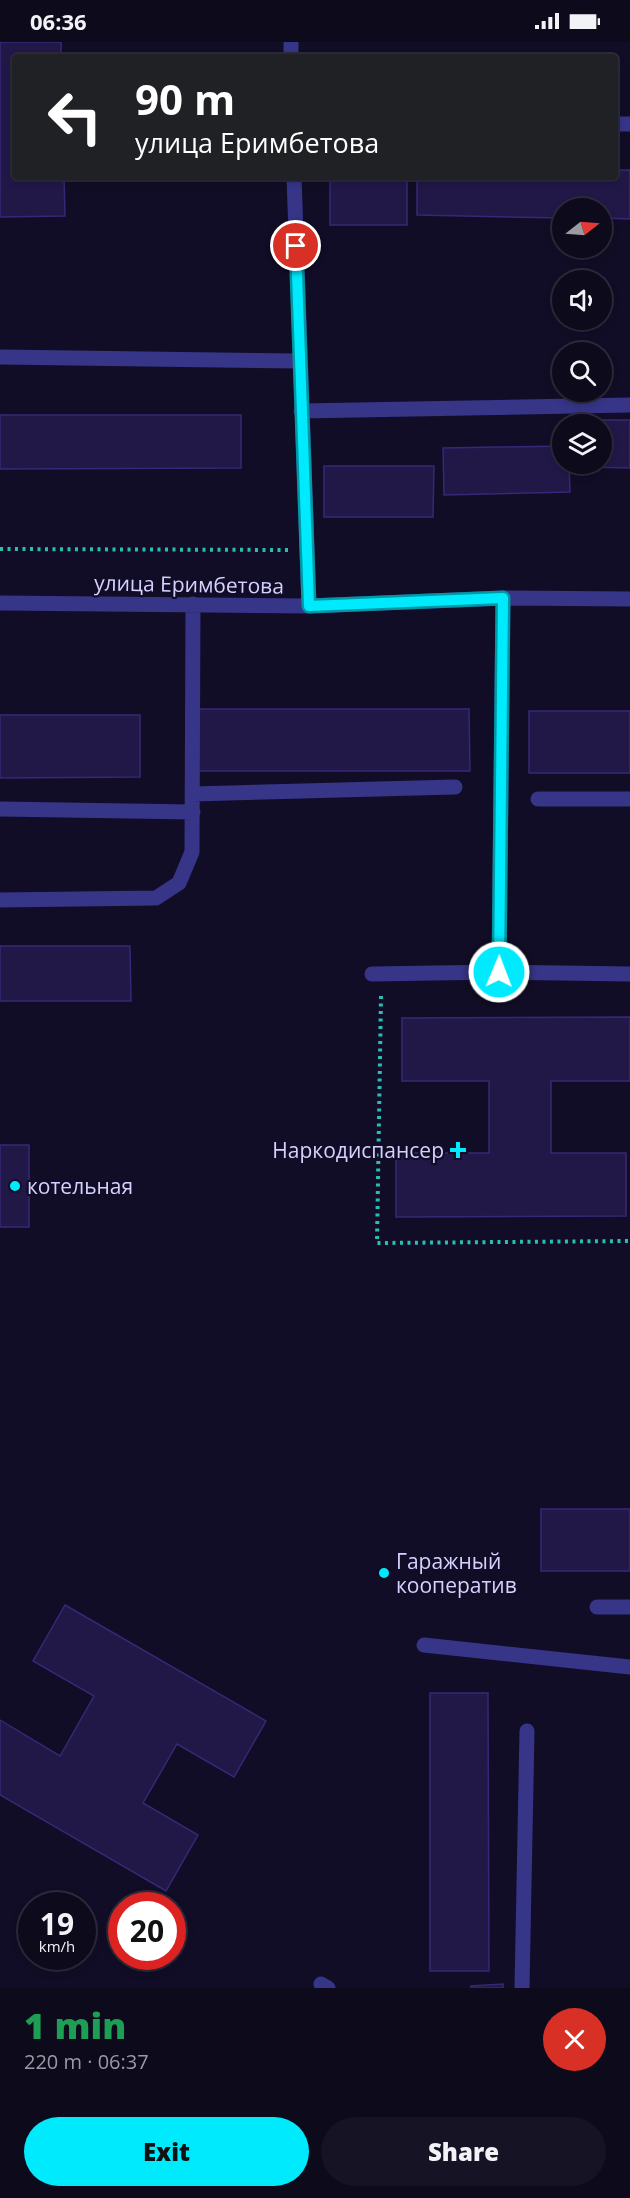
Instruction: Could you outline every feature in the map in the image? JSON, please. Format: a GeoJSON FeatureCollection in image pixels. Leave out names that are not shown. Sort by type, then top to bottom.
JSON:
{"type":"FeatureCollection","features":[{"type":"Feature","properties":{"kind":"street"},"geometry":{"type":"LineString","coordinates":[[294,180],[309,606]]}},
{"type":"Feature","properties":{"kind":"street"},"geometry":{"type":"LineString","coordinates":[[0,357],[300,361]]}},
{"type":"Feature","properties":{"kind":"street"},"geometry":{"type":"LineString","coordinates":[[301,411],[630,405]]}},
{"type":"Feature","properties":{"kind":"street"},"geometry":{"type":"LineString","coordinates":[[499,972],[503,598]]}},
{"type":"Feature","properties":{"kind":"street","name":"улица Еримбетова"},"geometry":{"type":"LineString","coordinates":[[0,603],[309,606],[503,598],[630,599]]}},
{"type":"Feature","properties":{"kind":"street"},"geometry":{"type":"LineString","coordinates":[[0,900],[156,898],[178,883],[192,852],[193,604]]}},
{"type":"Feature","properties":{"kind":"street"},"geometry":{"type":"LineString","coordinates":[[193,794],[455,787]]}},
{"type":"Feature","properties":{"kind":"street"},"geometry":{"type":"LineString","coordinates":[[538,799],[630,799]]}},
{"type":"Feature","properties":{"kind":"street"},"geometry":{"type":"LineString","coordinates":[[0,809],[193,812]]}},
{"type":"Feature","properties":{"kind":"street"},"geometry":{"type":"LineString","coordinates":[[377,974],[499,972],[630,974]]}},
{"type":"Feature","properties":{"kind":"street"},"geometry":{"type":"LineString","coordinates":[[597,1607],[630,1606]]}},
{"type":"Feature","properties":{"kind":"street"},"geometry":{"type":"LineString","coordinates":[[424,1645],[630,1667]]}},
{"type":"Feature","properties":{"kind":"street"},"geometry":{"type":"LineString","coordinates":[[522,1988],[527,1731]]}},
{"type":"Feature","properties":{"kind":"path"},"geometry":{"type":"LineString","coordinates":[[0,549],[306,550]]}},
{"type":"Feature","properties":{"kind":"path"},"geometry":{"type":"LineString","coordinates":[[377,974],[377,1243],[630,1241]]}},
{"type":"Feature","properties":{"kind":"building"},"geometry":{"type":"Polygon","coordinates":[[[0,42],[61,42],[61,54],[12,54],[12,180],[64,180],[65,216],[0,217],[0,42]]]}},
{"type":"Feature","properties":{"kind":"building"},"geometry":{"type":"Polygon","coordinates":[[[618,170],[630,170],[630,219],[612,218],[612,198],[552,198],[552,218],[417,215],[417,180],[618,180],[618,170]]]}},
{"type":"Feature","properties":{"kind":"building"},"geometry":{"type":"Polygon","coordinates":[[[330,180],[407,180],[407,225],[330,225],[330,180]]]}},
{"type":"Feature","properties":{"kind":"building"},"geometry":{"type":"Polygon","coordinates":[[[0,415],[241,415],[241,468],[0,469],[0,415]]]}},
{"type":"Feature","properties":{"kind":"building"},"geometry":{"type":"Polygon","coordinates":[[[612,420],[630,420],[630,468],[612,468],[612,420]]]}},
{"type":"Feature","properties":{"kind":"building"},"geometry":{"type":"Polygon","coordinates":[[[552,446],[552,474],[569,474],[570,492],[444,495],[443,448],[552,446]]]}},
{"type":"Feature","properties":{"kind":"building"},"geometry":{"type":"Polygon","coordinates":[[[324,466],[434,466],[433,517],[324,517],[324,466]]]}},
{"type":"Feature","properties":{"kind":"building"},"geometry":{"type":"Polygon","coordinates":[[[193,709],[469,709],[470,771],[193,771],[193,709]]]}},
{"type":"Feature","properties":{"kind":"building"},"geometry":{"type":"Polygon","coordinates":[[[529,711],[630,711],[630,773],[529,773],[529,711]]]}},
{"type":"Feature","properties":{"kind":"building"},"geometry":{"type":"Polygon","coordinates":[[[0,715],[140,715],[140,777],[0,778],[0,715]]]}},
{"type":"Feature","properties":{"kind":"building"},"geometry":{"type":"Polygon","coordinates":[[[0,946],[130,946],[131,1001],[0,1001],[0,946]]]}},
{"type":"Feature","properties":{"kind":"building"},"geometry":{"type":"Polygon","coordinates":[[[630,1017],[630,1081],[551,1081],[551,1153],[626,1153],[626,1216],[396,1217],[396,1153],[489,1153],[489,1081],[402,1081],[402,1018],[630,1017]]]}},
{"type":"Feature","properties":{"kind":"building","name":"котельная"},"geometry":{"type":"Polygon","coordinates":[[[0,1145],[29,1145],[29,1227],[0,1227],[0,1145]]]}},
{"type":"Feature","properties":{"kind":"building"},"geometry":{"type":"Polygon","coordinates":[[[541,1509],[630,1509],[630,1571],[541,1571],[541,1509]]]}},
{"type":"Feature","properties":{"kind":"building"},"geometry":{"type":"Polygon","coordinates":[[[65,1605],[266,1721],[234,1777],[177,1744],[143,1803],[198,1835],[166,1891],[0,1795],[0,1720],[60,1756],[94,1696],[33,1661],[65,1605]]]}},
{"type":"Feature","properties":{"kind":"building"},"geometry":{"type":"Polygon","coordinates":[[[430,1693],[488,1693],[489,1971],[430,1971],[430,1693]]]}},
{"type":"Feature","properties":{"kind":"building"},"geometry":{"type":"Polygon","coordinates":[[[503,1984],[503,1988],[471,1988],[471,1986],[503,1984]]]}},
{"type":"Feature","properties":{"kind":"place","name":"Наркодиспансер"},"geometry":{"type":"Point","coordinates":[458,1150]}},
{"type":"Feature","properties":{"kind":"place","name":"котельная"},"geometry":{"type":"Point","coordinates":[15,1186]}},
{"type":"Feature","properties":{"kind":"place","name":"Гаражный кооператив"},"geometry":{"type":"Point","coordinates":[384,1573]}},
{"type":"Feature","properties":{"kind":"route"},"geometry":{"type":"LineString","coordinates":[[296,246],[309,606],[503,598],[499,972]]}}]}
